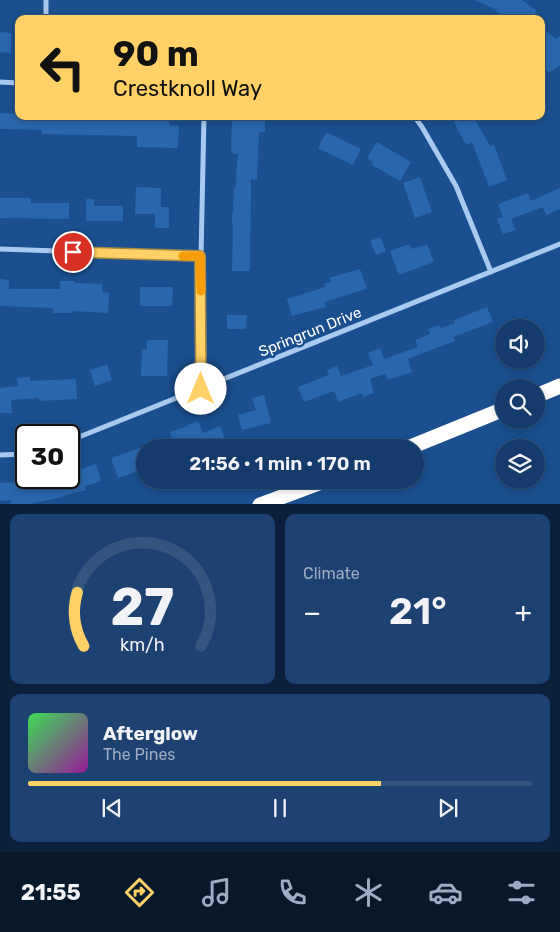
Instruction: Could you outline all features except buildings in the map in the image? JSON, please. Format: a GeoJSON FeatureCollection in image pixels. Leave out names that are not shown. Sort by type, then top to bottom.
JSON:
{"type":"FeatureCollection","features":[{"type":"Feature","properties":{"kind":"highway"},"geometry":{"type":"LineString","coordinates":[[545,392],[560,386]]}},
{"type":"Feature","properties":{"kind":"highway"},"geometry":{"type":"LineString","coordinates":[[424,442],[495,413]]}},
{"type":"Feature","properties":{"kind":"highway"},"geometry":{"type":"LineString","coordinates":[[260,504],[302,489]]}},
{"type":"Feature","properties":{"kind":"street"},"geometry":{"type":"LineString","coordinates":[[46,0],[46,15]]}},
{"type":"Feature","properties":{"kind":"street"},"geometry":{"type":"LineString","coordinates":[[0,82],[15,83]]}},
{"type":"Feature","properties":{"kind":"street"},"geometry":{"type":"LineString","coordinates":[[201,389],[200,256],[204,120]]}},
{"type":"Feature","properties":{"kind":"street"},"geometry":{"type":"LineString","coordinates":[[417,120],[456,186],[491,272]]}},
{"type":"Feature","properties":{"kind":"street","name":"Springrun Drive"},"geometry":{"type":"LineString","coordinates":[[80,437],[560,244]]}},
{"type":"Feature","properties":{"kind":"street"},"geometry":{"type":"LineString","coordinates":[[0,249],[200,256]]}},
{"type":"Feature","properties":{"kind":"street"},"geometry":{"type":"LineString","coordinates":[[0,455],[15,454]]}},
{"type":"Feature","properties":{"kind":"slow traffic"},"geometry":{"type":"LineString","coordinates":[[183,256],[200,256],[201,291]]}},
{"type":"Feature","properties":{"kind":"route"},"geometry":{"type":"LineString","coordinates":[[73,252],[200,256],[201,389]]}}]}
